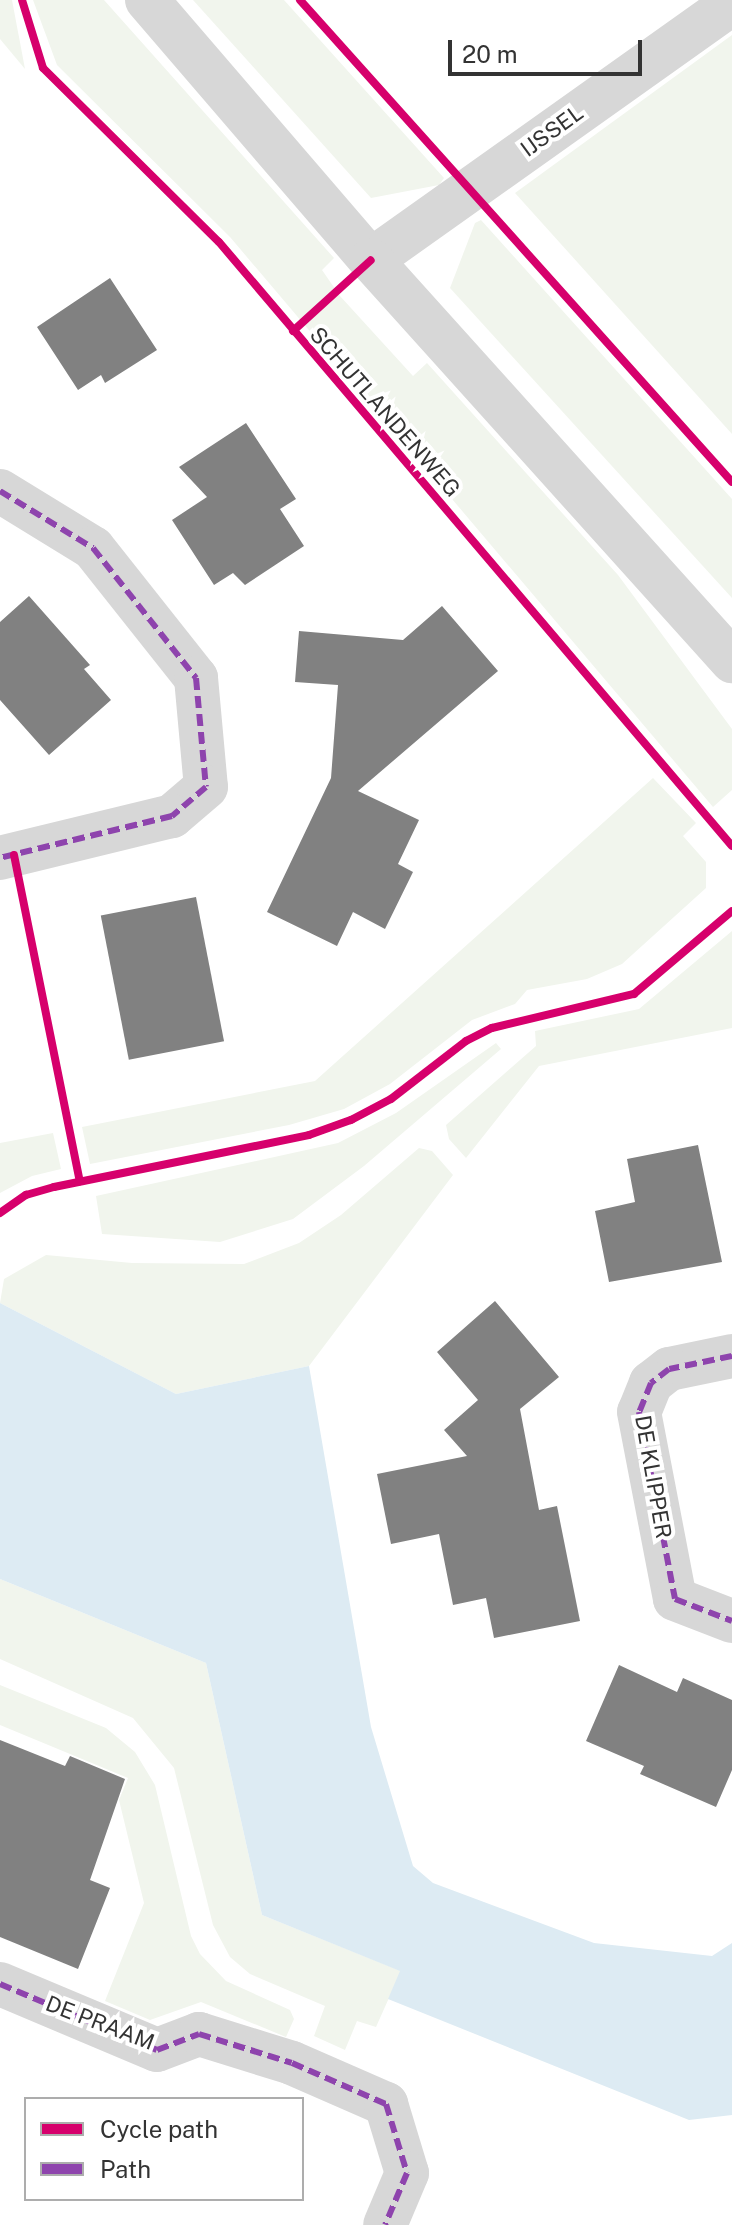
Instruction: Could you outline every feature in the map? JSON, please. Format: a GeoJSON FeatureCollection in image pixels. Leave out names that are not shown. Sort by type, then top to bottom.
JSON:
{"type":"FeatureCollection","features":[{"type":"Feature","properties":{"kind":"street"},"geometry":{"type":"LineString","coordinates":[[147,0],[371,260],[732,661]]}},
{"type":"Feature","properties":{"kind":"street","name":"IJSSEL"},"geometry":{"type":"LineString","coordinates":[[371,260],[732,3]]}},
{"type":"Feature","properties":{"kind":"street"},"geometry":{"type":"LineString","coordinates":[[0,491],[93,548],[196,678],[206,787],[172,816],[0,858]]}},
{"type":"Feature","properties":{"kind":"street","name":"DE KLIPPER"},"geometry":{"type":"LineString","coordinates":[[732,1356],[669,1369],[651,1383],[639,1412],[675,1599],[732,1621]]}},
{"type":"Feature","properties":{"kind":"street","name":"DE PRAAM"},"geometry":{"type":"LineString","coordinates":[[0,1984],[157,2050],[199,2034],[292,2063],[386,2104],[407,2173],[385,2225]]}},
{"type":"Feature","properties":{"kind":"shaded area"},"geometry":{"type":"Polygon","coordinates":[[[0,0],[12,0],[25,69],[0,39],[0,0]]]}},
{"type":"Feature","properties":{"kind":"shaded area"},"geometry":{"type":"Polygon","coordinates":[[[33,0],[104,0],[334,258],[322,270],[340,296],[413,376],[427,363],[618,575],[732,729],[732,790],[713,807],[230,237],[57,65],[33,0]]]}},
{"type":"Feature","properties":{"kind":"shaded area"},"geometry":{"type":"Polygon","coordinates":[[[193,0],[284,0],[444,178],[439,185],[371,198],[193,0]]]}},
{"type":"Feature","properties":{"kind":"shaded area"},"geometry":{"type":"Polygon","coordinates":[[[732,35],[732,434],[515,193],[732,35]]]}},
{"type":"Feature","properties":{"kind":"shaded area"},"geometry":{"type":"Polygon","coordinates":[[[481,220],[732,499],[732,598],[450,288],[475,223],[481,220]]]}},
{"type":"Feature","properties":{"kind":"shaded area"},"geometry":{"type":"Polygon","coordinates":[[[653,778],[696,823],[683,836],[706,862],[706,888],[622,964],[587,979],[527,990],[515,1004],[472,1020],[390,1084],[344,1109],[289,1125],[90,1164],[82,1127],[315,1081],[653,778]]]}},
{"type":"Feature","properties":{"kind":"shaded area"},"geometry":{"type":"Polygon","coordinates":[[[732,931],[732,1028],[539,1066],[466,1158],[449,1139],[446,1125],[536,1046],[535,1031],[639,1009],[732,931]]]}},
{"type":"Feature","properties":{"kind":"shaded area"},"geometry":{"type":"Polygon","coordinates":[[[496,1043],[501,1049],[364,1166],[293,1219],[220,1242],[102,1234],[96,1196],[338,1143],[396,1113],[496,1043]]]}},
{"type":"Feature","properties":{"kind":"shaded area"},"geometry":{"type":"Polygon","coordinates":[[[53,1133],[61,1169],[32,1176],[0,1193],[0,1143],[53,1133]]]}},
{"type":"Feature","properties":{"kind":"shaded area"},"geometry":{"type":"Polygon","coordinates":[[[419,1148],[432,1151],[453,1175],[309,1366],[176,1394],[0,1303],[4,1279],[46,1255],[132,1263],[244,1264],[299,1243],[341,1215],[419,1148]]]}},
{"type":"Feature","properties":{"kind":"shaded area"},"geometry":{"type":"Polygon","coordinates":[[[0,1303],[176,1394],[309,1366],[371,1727],[413,1866],[433,1883],[594,1943],[712,1956],[732,1943],[732,2115],[689,2120],[388,1999],[400,1971],[262,1915],[206,1663],[0,1579],[0,1303]]]}},
{"type":"Feature","properties":{"kind":"shaded area"},"geometry":{"type":"Polygon","coordinates":[[[0,1579],[206,1663],[262,1915],[401,1971],[376,2027],[357,2021],[345,2050],[314,2036],[325,2006],[250,1974],[230,1957],[213,1925],[174,1768],[133,1718],[0,1659],[0,1579]]]}},
{"type":"Feature","properties":{"kind":"shaded area"},"geometry":{"type":"Polygon","coordinates":[[[0,1685],[106,1728],[135,1752],[155,1785],[191,1936],[200,1954],[226,1981],[290,2010],[294,2019],[286,2037],[201,2002],[150,2020],[105,2001],[144,1903],[119,1800],[128,1778],[0,1725],[0,1685]]]}},
{"type":"Feature","properties":{"kind":"building"},"geometry":{"type":"Polygon","coordinates":[[[110,278],[157,350],[105,383],[101,375],[78,390],[37,327],[110,278]]]}},
{"type":"Feature","properties":{"kind":"building"},"geometry":{"type":"Polygon","coordinates":[[[246,423],[296,499],[280,509],[304,546],[245,585],[233,573],[214,585],[172,520],[207,497],[179,467],[246,423]]]}},
{"type":"Feature","properties":{"kind":"building"},"geometry":{"type":"Polygon","coordinates":[[[29,596],[90,665],[84,669],[111,700],[49,755],[0,700],[0,622],[29,596]]]}},
{"type":"Feature","properties":{"kind":"building"},"geometry":{"type":"Polygon","coordinates":[[[442,606],[498,671],[358,791],[419,820],[398,864],[413,872],[385,929],[353,912],[337,946],[267,912],[331,778],[338,685],[295,682],[299,631],[403,640],[442,606]]]}},
{"type":"Feature","properties":{"kind":"building"},"geometry":{"type":"Polygon","coordinates":[[[196,897],[224,1041],[129,1060],[101,916],[196,897]]]}},
{"type":"Feature","properties":{"kind":"building"},"geometry":{"type":"Polygon","coordinates":[[[698,1145],[722,1262],[609,1282],[595,1211],[635,1202],[627,1159],[698,1145]]]}},
{"type":"Feature","properties":{"kind":"building"},"geometry":{"type":"Polygon","coordinates":[[[495,1301],[559,1377],[520,1409],[539,1510],[557,1506],[580,1621],[494,1638],[486,1598],[453,1605],[439,1534],[391,1544],[377,1474],[467,1456],[444,1430],[478,1400],[437,1352],[495,1301]]]}},
{"type":"Feature","properties":{"kind":"building"},"geometry":{"type":"Polygon","coordinates":[[[619,1665],[677,1692],[683,1678],[732,1700],[732,1770],[716,1807],[640,1774],[644,1766],[586,1741],[619,1665]]]}},
{"type":"Feature","properties":{"kind":"building"},"geometry":{"type":"Polygon","coordinates":[[[0,1740],[65,1766],[70,1756],[125,1779],[90,1880],[110,1888],[78,1969],[0,1937],[0,1740]]]}},
{"type":"Feature","properties":{"kind":"marked path"},"geometry":{"type":"LineString","coordinates":[[0,491],[93,548],[196,678],[206,787],[172,816],[0,858]]}},
{"type":"Feature","properties":{"kind":"marked path"},"geometry":{"type":"LineString","coordinates":[[732,1356],[669,1369],[651,1383],[639,1412],[675,1599],[732,1621]]}},
{"type":"Feature","properties":{"kind":"marked path"},"geometry":{"type":"LineString","coordinates":[[0,1984],[157,2050],[199,2034],[292,2063],[386,2104],[407,2173],[385,2225]]}},
{"type":"Feature","properties":{"kind":"cycle path","name":"SCHUTLANDENWEG"},"geometry":{"type":"LineString","coordinates":[[22,0],[43,68],[219,242],[732,846]]}},
{"type":"Feature","properties":{"kind":"cycle path"},"geometry":{"type":"LineString","coordinates":[[300,0],[732,482]]}},
{"type":"Feature","properties":{"kind":"cycle path","name":"SCHUTLANDENWEG"},"geometry":{"type":"LineString","coordinates":[[293,331],[371,260]]}},
{"type":"Feature","properties":{"kind":"cycle path"},"geometry":{"type":"LineString","coordinates":[[14,855],[80,1181]]}},
{"type":"Feature","properties":{"kind":"cycle path"},"geometry":{"type":"LineString","coordinates":[[0,1213],[26,1195],[54,1187],[309,1135],[351,1120],[391,1099],[466,1041],[492,1028],[634,994],[732,911]]}}]}
